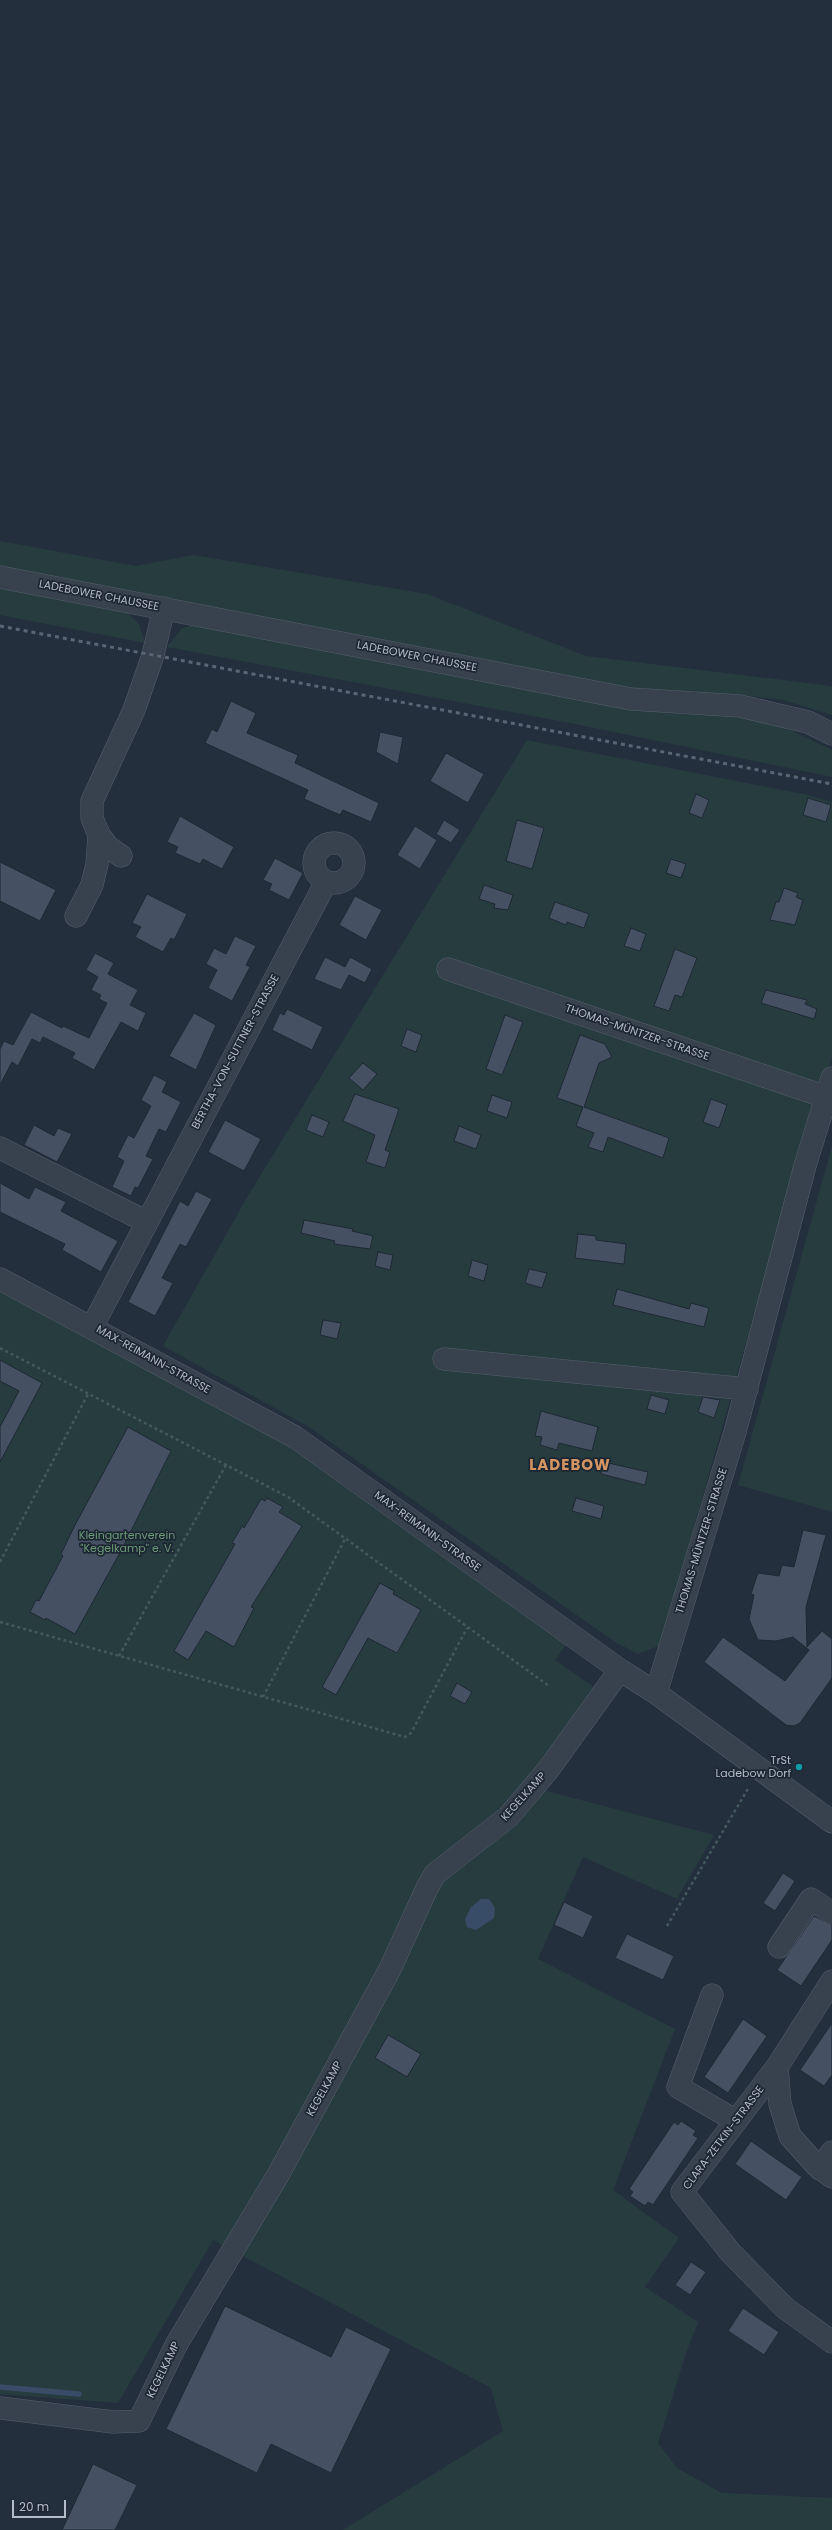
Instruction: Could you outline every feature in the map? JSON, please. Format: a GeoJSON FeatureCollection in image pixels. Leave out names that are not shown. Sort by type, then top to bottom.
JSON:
{"type":"FeatureCollection","features":[{"type":"Feature","properties":{"kind":"street","name":"LADEBOWER CHAUSSEE"},"geometry":{"type":"LineString","coordinates":[[0,577],[631,699],[740,706],[808,722],[832,734]]}},
{"type":"Feature","properties":{"kind":"street"},"geometry":{"type":"LineString","coordinates":[[121,856],[108,847],[98,835],[92,818],[92,801],[134,710],[153,655],[164,608]]}},
{"type":"Feature","properties":{"kind":"street"},"geometry":{"type":"LineString","coordinates":[[76,916],[92,885],[97,864],[98,835]]}},
{"type":"Feature","properties":{"kind":"street","name":"BERTHA-VON-SUTTNER-STRASSE"},"geometry":{"type":"LineString","coordinates":[[92,1327],[326,882]]}},
{"type":"Feature","properties":{"kind":"street","name":"THOMAS-MÜNTZER-STRASSE"},"geometry":{"type":"LineString","coordinates":[[448,969],[829,1087],[805,1166],[747,1389],[656,1693]]}},
{"type":"Feature","properties":{"kind":"street"},"geometry":{"type":"LineString","coordinates":[[0,1148],[147,1222]]}},
{"type":"Feature","properties":{"kind":"street","name":"MAX-REIMANN-STRASSE"},"geometry":{"type":"LineString","coordinates":[[0,1279],[92,1327],[295,1438],[620,1670],[656,1693],[832,1822]]}},
{"type":"Feature","properties":{"kind":"street"},"geometry":{"type":"LineString","coordinates":[[444,1359],[747,1389]]}},
{"type":"Feature","properties":{"kind":"street","name":"KEGELKAMP"},"geometry":{"type":"LineString","coordinates":[[0,2408],[113,2422],[139,2421],[176,2345],[278,2175],[390,1969],[427,1888],[435,1874],[508,1817],[548,1770],[620,1670]]}},
{"type":"Feature","properties":{"kind":"street"},"geometry":{"type":"LineString","coordinates":[[778,1947],[811,1899],[832,1913]]}},
{"type":"Feature","properties":{"kind":"street","name":"CLARA-ZETKIN-STRASSE"},"geometry":{"type":"LineString","coordinates":[[830,1987],[777,2067],[682,2192],[731,2253],[784,2308],[832,2342]]}},
{"type":"Feature","properties":{"kind":"street"},"geometry":{"type":"LineString","coordinates":[[712,1995],[678,2087],[736,2121]]}},
{"type":"Feature","properties":{"kind":"street","name":"CLARA-ZETKIN-STRASSE"},"geometry":{"type":"LineString","coordinates":[[777,2067],[780,2104],[790,2136],[828,2166]]}},
{"type":"Feature","properties":{"kind":"path"},"geometry":{"type":"LineString","coordinates":[[0,1348],[288,1497],[549,1686]]}},
{"type":"Feature","properties":{"kind":"path"},"geometry":{"type":"LineString","coordinates":[[0,1562],[88,1394]]}},
{"type":"Feature","properties":{"kind":"path"},"geometry":{"type":"LineString","coordinates":[[119,1656],[226,1465]]}},
{"type":"Feature","properties":{"kind":"path"},"geometry":{"type":"LineString","coordinates":[[263,1697],[345,1539]]}},
{"type":"Feature","properties":{"kind":"path"},"geometry":{"type":"LineString","coordinates":[[0,1622],[405,1737],[411,1733],[468,1628]]}},
{"type":"Feature","properties":{"kind":"path"},"geometry":{"type":"LineString","coordinates":[[667,1926],[760,1769]]}},
{"type":"Feature","properties":{"kind":"green space"},"geometry":{"type":"Polygon","coordinates":[[[0,541],[136,566],[193,555],[427,594],[586,656],[832,686],[832,715],[783,700],[742,695],[633,688],[0,566],[0,541]]]}},
{"type":"Feature","properties":{"kind":"green space"},"geometry":{"type":"Polygon","coordinates":[[[0,587],[125,610],[139,624],[145,643],[0,615],[0,587]]]}},
{"type":"Feature","properties":{"kind":"green space"},"geometry":{"type":"Polygon","coordinates":[[[196,624],[776,723],[832,750],[832,777],[575,724],[167,647],[182,628],[196,624]]]}},
{"type":"Feature","properties":{"kind":"green space"},"geometry":{"type":"Polygon","coordinates":[[[527,740],[808,795],[832,802],[832,1057],[828,1070],[821,1076],[661,1645],[638,1654],[615,1642],[309,1427],[163,1346],[249,1194],[527,740]]]}},
{"type":"Feature","properties":{"kind":"green space"},"geometry":{"type":"Polygon","coordinates":[[[832,1146],[832,1512],[738,1485],[832,1146]]]}},
{"type":"Feature","properties":{"kind":"green space","name":"Kleingartenverein \"Kegelkamp\" e. V."},"geometry":{"type":"Polygon","coordinates":[[[0,1288],[313,1456],[570,1639],[555,1660],[598,1690],[543,1790],[714,1835],[677,1899],[583,1857],[538,1959],[675,2029],[613,2190],[679,2238],[645,2287],[698,2322],[686,2353],[658,2443],[677,2468],[722,2493],[832,2498],[832,2530],[343,2530],[503,2431],[491,2388],[213,2240],[118,2403],[0,2394],[0,1288]]]}},
{"type":"Feature","properties":{"kind":"water"},"geometry":{"type":"Polygon","coordinates":[[[481,1899],[489,1899],[495,1908],[494,1918],[476,1930],[467,1927],[465,1919],[471,1907],[481,1899]]]}},
{"type":"Feature","properties":{"kind":"building"},"geometry":{"type":"Polygon","coordinates":[[[231,701],[256,713],[247,733],[298,755],[295,763],[379,803],[371,822],[343,810],[340,815],[304,799],[308,790],[205,743],[212,729],[217,732],[231,701]]]}},
{"type":"Feature","properties":{"kind":"building"},"geometry":{"type":"Polygon","coordinates":[[[380,732],[403,737],[398,764],[376,752],[380,732]]]}},
{"type":"Feature","properties":{"kind":"building"},"geometry":{"type":"Polygon","coordinates":[[[446,753],[484,774],[468,803],[430,781],[446,753]]]}},
{"type":"Feature","properties":{"kind":"building"},"geometry":{"type":"Polygon","coordinates":[[[696,794],[709,800],[702,818],[689,813],[696,794]]]}},
{"type":"Feature","properties":{"kind":"building"},"geometry":{"type":"Polygon","coordinates":[[[808,798],[831,805],[826,822],[803,815],[808,798]]]}},
{"type":"Feature","properties":{"kind":"building"},"geometry":{"type":"Polygon","coordinates":[[[180,816],[234,847],[222,869],[203,859],[200,864],[175,853],[178,847],[167,842],[180,816]]]}},
{"type":"Feature","properties":{"kind":"building"},"geometry":{"type":"Polygon","coordinates":[[[444,820],[460,830],[451,843],[436,834],[444,820]]]}},
{"type":"Feature","properties":{"kind":"building"},"geometry":{"type":"Polygon","coordinates":[[[517,820],[544,828],[532,869],[506,861],[517,820]]]}},
{"type":"Feature","properties":{"kind":"building"},"geometry":{"type":"Polygon","coordinates":[[[415,826],[437,840],[420,869],[397,855],[415,826]]]}},
{"type":"Feature","properties":{"kind":"building"},"geometry":{"type":"Polygon","coordinates":[[[275,858],[303,873],[289,900],[269,890],[272,884],[263,880],[275,858]]]}},
{"type":"Feature","properties":{"kind":"building"},"geometry":{"type":"Polygon","coordinates":[[[671,859],[686,864],[681,878],[666,873],[671,859]]]}},
{"type":"Feature","properties":{"kind":"building"},"geometry":{"type":"Polygon","coordinates":[[[0,862],[56,890],[40,921],[0,901],[0,862]]]}},
{"type":"Feature","properties":{"kind":"building"},"geometry":{"type":"Polygon","coordinates":[[[484,885],[513,895],[508,910],[494,908],[495,904],[479,899],[484,885]]]}},
{"type":"Feature","properties":{"kind":"building"},"geometry":{"type":"Polygon","coordinates":[[[784,888],[798,893],[796,897],[803,900],[795,925],[770,920],[776,902],[779,902],[784,888]]]}},
{"type":"Feature","properties":{"kind":"building"},"geometry":{"type":"Polygon","coordinates":[[[147,894],[187,914],[174,940],[171,938],[163,952],[135,937],[141,927],[132,923],[147,894]]]}},
{"type":"Feature","properties":{"kind":"building"},"geometry":{"type":"Polygon","coordinates":[[[355,896],[382,910],[366,940],[339,925],[355,896]]]}},
{"type":"Feature","properties":{"kind":"building"},"geometry":{"type":"Polygon","coordinates":[[[555,902],[589,914],[584,928],[567,922],[566,925],[549,918],[555,902]]]}},
{"type":"Feature","properties":{"kind":"building"},"geometry":{"type":"Polygon","coordinates":[[[631,928],[646,934],[640,951],[624,946],[631,928]]]}},
{"type":"Feature","properties":{"kind":"building"},"geometry":{"type":"Polygon","coordinates":[[[235,936],[256,946],[246,965],[250,967],[232,1001],[208,988],[217,970],[206,964],[214,948],[226,954],[235,936]]]}},
{"type":"Feature","properties":{"kind":"building"},"geometry":{"type":"Polygon","coordinates":[[[675,949],[697,958],[682,997],[675,995],[669,1011],[654,1006],[675,949]]]}},
{"type":"Feature","properties":{"kind":"building"},"geometry":{"type":"Polygon","coordinates":[[[95,953],[114,963],[108,974],[138,990],[130,1005],[146,1013],[138,1031],[121,1022],[94,1070],[72,1058],[75,1053],[43,1037],[40,1043],[32,1039],[18,1066],[12,1062],[0,1085],[0,1049],[4,1041],[13,1045],[31,1012],[62,1028],[63,1026],[89,1038],[107,1003],[99,999],[101,995],[91,990],[98,977],[86,970],[95,953]]]}},
{"type":"Feature","properties":{"kind":"building"},"geometry":{"type":"Polygon","coordinates":[[[325,957],[345,967],[350,957],[372,969],[365,983],[349,975],[341,990],[314,979],[325,957]]]}},
{"type":"Feature","properties":{"kind":"building"},"geometry":{"type":"Polygon","coordinates":[[[766,990],[807,1000],[805,1004],[817,1009],[814,1019],[761,1003],[766,990]]]}},
{"type":"Feature","properties":{"kind":"building"},"geometry":{"type":"Polygon","coordinates":[[[287,1009],[323,1027],[312,1050],[272,1030],[280,1013],[284,1015],[287,1009]]]}},
{"type":"Feature","properties":{"kind":"building"},"geometry":{"type":"Polygon","coordinates":[[[194,1013],[216,1025],[196,1070],[169,1056],[194,1013]]]}},
{"type":"Feature","properties":{"kind":"building"},"geometry":{"type":"Polygon","coordinates":[[[505,1015],[523,1022],[502,1075],[486,1069],[505,1015]]]}},
{"type":"Feature","properties":{"kind":"building"},"geometry":{"type":"Polygon","coordinates":[[[407,1029],[422,1035],[416,1052],[401,1046],[407,1029]]]}},
{"type":"Feature","properties":{"kind":"building"},"geometry":{"type":"Polygon","coordinates":[[[580,1035],[605,1044],[612,1057],[599,1063],[584,1107],[669,1138],[663,1158],[608,1137],[603,1152],[588,1147],[594,1133],[576,1126],[583,1107],[557,1098],[580,1035]]]}},
{"type":"Feature","properties":{"kind":"building"},"geometry":{"type":"Polygon","coordinates":[[[363,1063],[377,1074],[363,1090],[349,1078],[363,1063]]]}},
{"type":"Feature","properties":{"kind":"building"},"geometry":{"type":"Polygon","coordinates":[[[154,1075],[167,1082],[162,1092],[181,1102],[166,1132],[159,1129],[146,1156],[153,1159],[138,1188],[135,1187],[131,1196],[112,1187],[124,1161],[117,1157],[128,1135],[134,1138],[151,1106],[141,1100],[154,1075]]]}},
{"type":"Feature","properties":{"kind":"building"},"geometry":{"type":"Polygon","coordinates":[[[355,1094],[399,1109],[385,1150],[390,1152],[385,1168],[366,1162],[375,1135],[343,1121],[355,1094]]]}},
{"type":"Feature","properties":{"kind":"building"},"geometry":{"type":"Polygon","coordinates":[[[492,1095],[512,1102],[507,1118],[487,1111],[492,1095]]]}},
{"type":"Feature","properties":{"kind":"building"},"geometry":{"type":"Polygon","coordinates":[[[711,1099],[727,1105],[719,1128],[703,1122],[711,1099]]]}},
{"type":"Feature","properties":{"kind":"building"},"geometry":{"type":"Polygon","coordinates":[[[312,1115],[329,1122],[323,1137],[306,1130],[312,1115]]]}},
{"type":"Feature","properties":{"kind":"building"},"geometry":{"type":"Polygon","coordinates":[[[225,1120],[261,1139],[244,1171],[208,1152],[225,1120]]]}},
{"type":"Feature","properties":{"kind":"building"},"geometry":{"type":"Polygon","coordinates":[[[34,1125],[54,1136],[58,1128],[72,1134],[57,1162],[24,1145],[34,1125]]]}},
{"type":"Feature","properties":{"kind":"building"},"geometry":{"type":"Polygon","coordinates":[[[459,1126],[481,1135],[476,1149],[454,1141],[459,1126]]]}},
{"type":"Feature","properties":{"kind":"building"},"geometry":{"type":"Polygon","coordinates":[[[0,1183],[29,1199],[35,1187],[66,1202],[61,1211],[118,1241],[101,1272],[62,1250],[65,1244],[0,1212],[0,1183]]]}},
{"type":"Feature","properties":{"kind":"building"},"geometry":{"type":"Polygon","coordinates":[[[196,1191],[212,1199],[186,1247],[180,1244],[162,1278],[173,1283],[155,1316],[128,1302],[180,1201],[188,1206],[196,1191]]]}},
{"type":"Feature","properties":{"kind":"building"},"geometry":{"type":"Polygon","coordinates":[[[304,1220],[353,1229],[352,1231],[373,1236],[370,1249],[334,1244],[335,1241],[301,1233],[304,1220]]]}},
{"type":"Feature","properties":{"kind":"building"},"geometry":{"type":"Polygon","coordinates":[[[578,1234],[596,1236],[596,1240],[626,1244],[624,1264],[575,1258],[578,1234]]]}},
{"type":"Feature","properties":{"kind":"building"},"geometry":{"type":"Polygon","coordinates":[[[378,1252],[393,1255],[390,1270],[375,1266],[378,1252]]]}},
{"type":"Feature","properties":{"kind":"building"},"geometry":{"type":"Polygon","coordinates":[[[472,1260],[488,1265],[484,1281],[468,1276],[472,1260]]]}},
{"type":"Feature","properties":{"kind":"building"},"geometry":{"type":"Polygon","coordinates":[[[529,1269],[547,1273],[542,1288],[525,1283],[529,1269]]]}},
{"type":"Feature","properties":{"kind":"building"},"geometry":{"type":"Polygon","coordinates":[[[617,1289],[689,1309],[691,1303],[709,1308],[704,1327],[613,1305],[617,1289]]]}},
{"type":"Feature","properties":{"kind":"building"},"geometry":{"type":"Polygon","coordinates":[[[323,1320],[341,1323],[337,1339],[320,1335],[323,1320]]]}},
{"type":"Feature","properties":{"kind":"building"},"geometry":{"type":"Polygon","coordinates":[[[0,1360],[42,1383],[0,1462],[0,1427],[19,1391],[0,1381],[0,1360]]]}},
{"type":"Feature","properties":{"kind":"building"},"geometry":{"type":"Polygon","coordinates":[[[651,1395],[669,1400],[665,1414],[647,1409],[651,1395]]]}},
{"type":"Feature","properties":{"kind":"building"},"geometry":{"type":"Polygon","coordinates":[[[703,1397],[720,1400],[714,1418],[698,1412],[703,1397]]]}},
{"type":"Feature","properties":{"kind":"building"},"geometry":{"type":"Polygon","coordinates":[[[541,1411],[598,1427],[592,1451],[559,1443],[557,1450],[540,1445],[542,1437],[535,1436],[541,1411]]]}},
{"type":"Feature","properties":{"kind":"building"},"geometry":{"type":"Polygon","coordinates":[[[128,1427],[171,1451],[122,1549],[75,1634],[46,1618],[45,1620],[30,1612],[36,1600],[39,1601],[63,1556],[61,1554],[75,1525],[128,1427]]]}},
{"type":"Feature","properties":{"kind":"building"},"geometry":{"type":"Polygon","coordinates":[[[604,1462],[648,1472],[645,1485],[601,1474],[604,1462]]]}},
{"type":"Feature","properties":{"kind":"building"},"geometry":{"type":"Polygon","coordinates":[[[267,1498],[283,1507],[279,1512],[302,1526],[251,1607],[254,1608],[234,1647],[206,1631],[188,1660],[174,1651],[235,1544],[232,1543],[242,1526],[244,1528],[261,1499],[265,1501],[267,1498]]]}},
{"type":"Feature","properties":{"kind":"building"},"geometry":{"type":"Polygon","coordinates":[[[576,1498],[604,1506],[601,1519],[572,1511],[576,1498]]]}},
{"type":"Feature","properties":{"kind":"building"},"geometry":{"type":"Polygon","coordinates":[[[803,1530],[826,1535],[806,1607],[807,1647],[822,1631],[832,1639],[832,1678],[800,1723],[794,1726],[786,1725],[704,1662],[723,1637],[785,1681],[809,1650],[793,1637],[776,1641],[758,1640],[749,1619],[754,1595],[751,1594],[758,1573],[779,1576],[782,1565],[794,1567],[803,1530]]]}},
{"type":"Feature","properties":{"kind":"building"},"geometry":{"type":"Polygon","coordinates":[[[380,1583],[394,1591],[393,1594],[421,1610],[397,1653],[368,1638],[336,1695],[322,1687],[380,1583]]]}},
{"type":"Feature","properties":{"kind":"building"},"geometry":{"type":"Polygon","coordinates":[[[457,1683],[472,1692],[465,1704],[450,1696],[457,1683]]]}},
{"type":"Feature","properties":{"kind":"building"},"geometry":{"type":"Polygon","coordinates":[[[783,1873],[795,1881],[775,1911],[763,1903],[783,1873]]]}},
{"type":"Feature","properties":{"kind":"building"},"geometry":{"type":"Polygon","coordinates":[[[564,1902],[593,1916],[583,1938],[554,1925],[564,1902]]]}},
{"type":"Feature","properties":{"kind":"building"},"geometry":{"type":"Polygon","coordinates":[[[814,1916],[832,1925],[832,1940],[801,1986],[777,1970],[814,1916]]]}},
{"type":"Feature","properties":{"kind":"building"},"geometry":{"type":"Polygon","coordinates":[[[627,1934],[674,1956],[663,1980],[615,1958],[627,1934]]]}},
{"type":"Feature","properties":{"kind":"building"},"geometry":{"type":"Polygon","coordinates":[[[743,2019],[767,2036],[728,2093],[704,2077],[743,2019]]]}},
{"type":"Feature","properties":{"kind":"building"},"geometry":{"type":"Polygon","coordinates":[[[832,2023],[832,2075],[824,2086],[800,2070],[832,2023]]]}},
{"type":"Feature","properties":{"kind":"building"},"geometry":{"type":"Polygon","coordinates":[[[388,2035],[421,2054],[407,2077],[375,2058],[388,2035]]]}},
{"type":"Feature","properties":{"kind":"building"},"geometry":{"type":"Polygon","coordinates":[[[681,2121],[696,2131],[693,2135],[698,2138],[653,2205],[648,2202],[645,2206],[630,2196],[633,2192],[629,2189],[674,2122],[678,2125],[681,2121]]]}},
{"type":"Feature","properties":{"kind":"building"},"geometry":{"type":"Polygon","coordinates":[[[751,2141],[802,2177],[786,2200],[735,2164],[751,2141]]]}},
{"type":"Feature","properties":{"kind":"building"},"geometry":{"type":"Polygon","coordinates":[[[691,2262],[706,2272],[690,2295],[675,2285],[691,2262]]]}},
{"type":"Feature","properties":{"kind":"building"},"geometry":{"type":"Polygon","coordinates":[[[225,2306],[331,2357],[346,2327],[391,2349],[331,2473],[271,2444],[257,2473],[166,2429],[225,2306]]]}},
{"type":"Feature","properties":{"kind":"building"},"geometry":{"type":"Polygon","coordinates":[[[743,2308],[779,2332],[764,2355],[728,2331],[743,2308]]]}},
{"type":"Feature","properties":{"kind":"building"},"geometry":{"type":"Polygon","coordinates":[[[93,2464],[137,2485],[115,2530],[62,2530],[93,2464]]]}},
{"type":"Feature","properties":{"kind":"waterway"},"geometry":{"type":"LineString","coordinates":[[0,2387],[79,2394]]}},
{"type":"Feature","properties":{"kind":"railway"},"geometry":{"type":"LineString","coordinates":[[0,626],[832,784]]}},
{"type":"Feature","properties":{"kind":"place","name":"TrSt Ladebow Dorf"},"geometry":{"type":"Point","coordinates":[799,1767]}},
{"type":"Feature","properties":{"kind":"district","name":"LADEBOW"},"geometry":{"type":"Point","coordinates":[570,1466]}}]}
